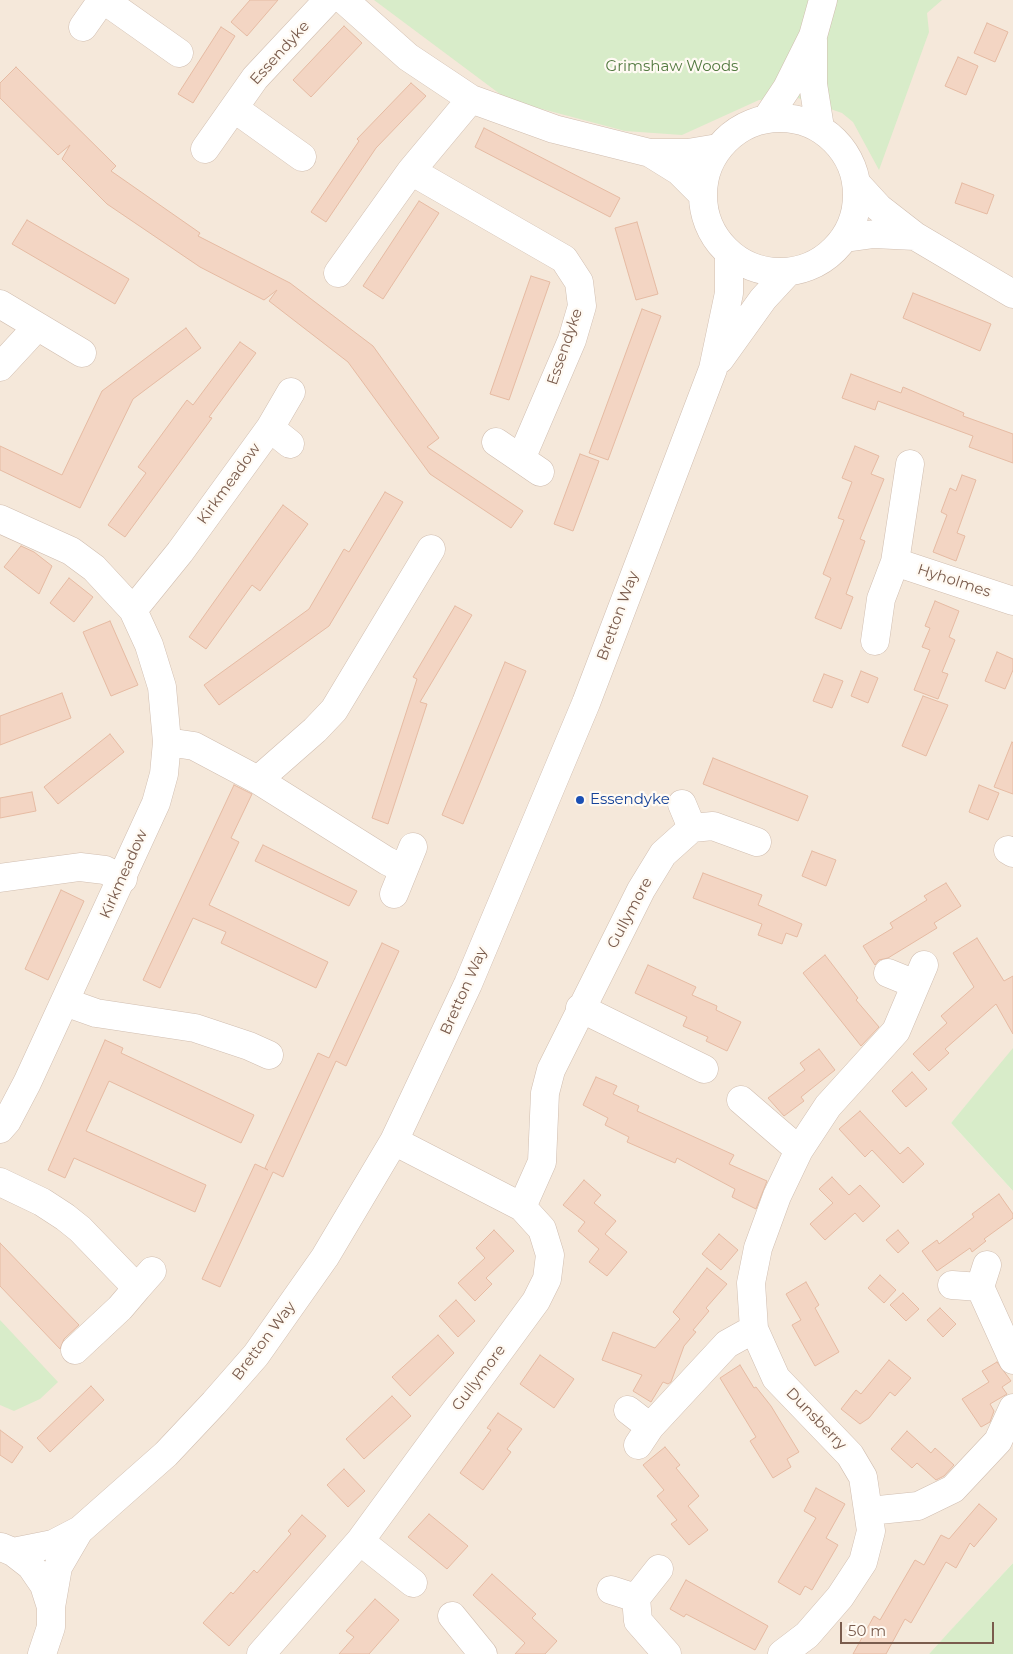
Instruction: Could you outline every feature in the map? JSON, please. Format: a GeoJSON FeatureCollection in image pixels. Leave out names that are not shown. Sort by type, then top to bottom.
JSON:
{"type":"FeatureCollection","features":[{"type":"Feature","properties":{"kind":"street"},"geometry":{"type":"LineString","coordinates":[[83,27],[103,0],[179,53]]}},
{"type":"Feature","properties":{"kind":"street","name":"Essendyke"},"geometry":{"type":"LineString","coordinates":[[205,149],[255,78],[328,0]]}},
{"type":"Feature","properties":{"kind":"street"},"geometry":{"type":"LineString","coordinates":[[344,0],[408,57],[471,99],[554,129],[650,153],[688,153],[718,148]]}},
{"type":"Feature","properties":{"kind":"street"},"geometry":{"type":"LineString","coordinates":[[767,118],[787,88],[813,36],[823,0]]}},
{"type":"Feature","properties":{"kind":"street"},"geometry":{"type":"LineString","coordinates":[[813,36],[813,84],[820,128]]}},
{"type":"Feature","properties":{"kind":"street"},"geometry":{"type":"LineString","coordinates":[[338,273],[411,171],[471,99]]}},
{"type":"Feature","properties":{"kind":"street"},"geometry":{"type":"LineString","coordinates":[[235,109],[302,157]]}},
{"type":"Feature","properties":{"kind":"street"},"geometry":{"type":"LineString","coordinates":[[785,117],[803,121],[820,128],[837,143],[850,162],[857,184],[857,203],[853,221],[844,238],[829,255],[810,267],[788,272],[767,271],[747,265],[729,254],[714,237],[705,216],[702,194],[706,170],[718,148],[731,134],[748,124],[767,118],[785,117]]}},
{"type":"Feature","properties":{"kind":"street"},"geometry":{"type":"LineString","coordinates":[[650,153],[678,171],[702,194]]}},
{"type":"Feature","properties":{"kind":"street","name":"Essendyke"},"geometry":{"type":"LineString","coordinates":[[411,171],[564,259],[579,282],[582,306],[531,466],[496,442]]}},
{"type":"Feature","properties":{"kind":"street"},"geometry":{"type":"LineString","coordinates":[[857,184],[879,208],[915,236],[1013,294]]}},
{"type":"Feature","properties":{"kind":"street"},"geometry":{"type":"LineString","coordinates":[[844,238],[874,234],[915,236]]}},
{"type":"Feature","properties":{"kind":"street","name":"Bretton Way"},"geometry":{"type":"LineString","coordinates":[[7,1549],[53,1544],[80,1530],[166,1454],[256,1355],[325,1257],[394,1141],[468,984],[586,704],[712,369],[729,293],[729,254]]}},
{"type":"Feature","properties":{"kind":"street","name":"Bretton Way"},"geometry":{"type":"LineString","coordinates":[[712,369],[763,299],[788,272]]}},
{"type":"Feature","properties":{"kind":"street"},"geometry":{"type":"LineString","coordinates":[[0,304],[82,353]]}},
{"type":"Feature","properties":{"kind":"street"},"geometry":{"type":"LineString","coordinates":[[0,367],[37,327]]}},
{"type":"Feature","properties":{"kind":"street","name":"Kirkmeadow"},"geometry":{"type":"LineString","coordinates":[[133,610],[180,552],[280,436],[291,392]]}},
{"type":"Feature","properties":{"kind":"street"},"geometry":{"type":"LineString","coordinates":[[875,641],[881,599],[895,562],[910,464]]}},
{"type":"Feature","properties":{"kind":"street","name":"Kirkmeadow"},"geometry":{"type":"LineString","coordinates":[[0,519],[71,551],[94,568],[133,610],[149,645],[162,687],[167,742],[164,774],[156,803],[123,879],[27,1083],[7,1121],[0,1129]]}},
{"type":"Feature","properties":{"kind":"street"},"geometry":{"type":"LineString","coordinates":[[258,780],[315,730],[334,710],[423,582],[430,548]]}},
{"type":"Feature","properties":{"kind":"street","name":"Hyholmes"},"geometry":{"type":"LineString","coordinates":[[895,562],[1013,601]]}},
{"type":"Feature","properties":{"kind":"street"},"geometry":{"type":"LineString","coordinates":[[167,742],[194,746],[258,780],[387,861],[408,858],[394,894]]}},
{"type":"Feature","properties":{"kind":"street","name":"Gullymore"},"geometry":{"type":"LineString","coordinates":[[522,1207],[542,1162],[544,1093],[551,1070],[580,1008],[645,883],[687,816],[757,842]]}},
{"type":"Feature","properties":{"kind":"street"},"geometry":{"type":"LineString","coordinates":[[0,878],[80,867],[105,870],[123,879]]}},
{"type":"Feature","properties":{"kind":"street","name":"Dunsberry"},"geometry":{"type":"LineString","coordinates":[[782,1654],[806,1635],[840,1597],[864,1562],[870,1531],[869,1511],[863,1477],[850,1455],[776,1378],[754,1329],[751,1283],[758,1248],[777,1196],[799,1150],[828,1106],[896,1031],[920,974],[888,973]]}},
{"type":"Feature","properties":{"kind":"street"},"geometry":{"type":"LineString","coordinates":[[65,1002],[96,1013],[195,1028],[259,1042]]}},
{"type":"Feature","properties":{"kind":"street"},"geometry":{"type":"LineString","coordinates":[[580,1008],[648,1053],[704,1069]]}},
{"type":"Feature","properties":{"kind":"street"},"geometry":{"type":"LineString","coordinates":[[741,1100],[799,1150]]}},
{"type":"Feature","properties":{"kind":"street","name":"Gullymore"},"geometry":{"type":"LineString","coordinates":[[261,1654],[360,1541],[536,1301],[547,1279],[550,1255],[542,1229],[522,1207],[394,1141]]}},
{"type":"Feature","properties":{"kind":"street"},"geometry":{"type":"LineString","coordinates":[[0,1182],[38,1200],[65,1217],[145,1279],[120,1308],[75,1350]]}},
{"type":"Feature","properties":{"kind":"street"},"geometry":{"type":"LineString","coordinates":[[952,1285],[983,1276],[1013,1360]]}},
{"type":"Feature","properties":{"kind":"street"},"geometry":{"type":"LineString","coordinates":[[628,1410],[644,1436],[727,1344],[754,1329]]}},
{"type":"Feature","properties":{"kind":"street"},"geometry":{"type":"LineString","coordinates":[[869,1511],[918,1506],[953,1489],[998,1441],[1013,1408]]}},
{"type":"Feature","properties":{"kind":"street","name":"Bretton Way"},"geometry":{"type":"LineString","coordinates":[[51,1607],[58,1567],[80,1530]]}},
{"type":"Feature","properties":{"kind":"street"},"geometry":{"type":"LineString","coordinates":[[360,1541],[413,1583]]}},
{"type":"Feature","properties":{"kind":"street"},"geometry":{"type":"LineString","coordinates":[[7,1549],[31,1566],[44,1585],[51,1607],[51,1627],[45,1652]]}},
{"type":"Feature","properties":{"kind":"street"},"geometry":{"type":"LineString","coordinates":[[659,1569],[636,1598],[638,1621],[666,1654]]}},
{"type":"Feature","properties":{"kind":"street"},"geometry":{"type":"LineString","coordinates":[[611,1590],[636,1598]]}},
{"type":"Feature","properties":{"kind":"street"},"geometry":{"type":"LineString","coordinates":[[452,1616],[483,1654]]}},
{"type":"Feature","properties":{"kind":"shaded area"},"geometry":{"type":"Polygon","coordinates":[[[0,0],[1013,0],[1013,1050],[951,1123],[1013,1191],[1013,1563],[929,1654],[0,1654],[0,0]]]}},
{"type":"Feature","properties":{"kind":"green space","name":"Grimshaw Woods"},"geometry":{"type":"Polygon","coordinates":[[[374,0],[942,0],[927,13],[929,32],[879,170],[853,122],[842,113],[798,98],[759,100],[682,135],[625,131],[508,100],[374,0]]]}},
{"type":"Feature","properties":{"kind":"green space"},"geometry":{"type":"Polygon","coordinates":[[[1013,1048],[1013,1191],[951,1123],[1013,1048]]]}},
{"type":"Feature","properties":{"kind":"green space"},"geometry":{"type":"Polygon","coordinates":[[[0,1320],[58,1382],[40,1399],[14,1411],[0,1405],[0,1320]]]}},
{"type":"Feature","properties":{"kind":"green space"},"geometry":{"type":"Polygon","coordinates":[[[1013,1563],[1013,1654],[929,1654],[948,1633],[1013,1563]]]}},
{"type":"Feature","properties":{"kind":"building"},"geometry":{"type":"Polygon","coordinates":[[[250,0],[278,0],[247,36],[231,22],[250,0]]]}},
{"type":"Feature","properties":{"kind":"building"},"geometry":{"type":"Polygon","coordinates":[[[987,23],[1008,32],[995,62],[974,53],[987,23]]]}},
{"type":"Feature","properties":{"kind":"building"},"geometry":{"type":"Polygon","coordinates":[[[344,26],[362,43],[311,97],[293,80],[344,26]]]}},
{"type":"Feature","properties":{"kind":"building"},"geometry":{"type":"Polygon","coordinates":[[[221,27],[235,36],[193,103],[178,94],[221,27]]]}},
{"type":"Feature","properties":{"kind":"building"},"geometry":{"type":"Polygon","coordinates":[[[958,57],[978,66],[966,95],[945,86],[958,57]]]}},
{"type":"Feature","properties":{"kind":"building"},"geometry":{"type":"Polygon","coordinates":[[[16,67],[116,166],[111,171],[200,233],[198,236],[290,283],[373,346],[439,438],[427,447],[523,511],[511,528],[430,474],[348,362],[269,301],[277,290],[264,300],[200,267],[107,204],[62,159],[70,145],[58,155],[0,98],[0,83],[16,67]]]}},
{"type":"Feature","properties":{"kind":"building"},"geometry":{"type":"Polygon","coordinates":[[[411,83],[426,96],[376,148],[326,222],[311,212],[359,141],[357,139],[411,83]]]}},
{"type":"Feature","properties":{"kind":"building"},"geometry":{"type":"Polygon","coordinates":[[[484,128],[620,198],[610,217],[475,147],[484,128]]]}},
{"type":"Feature","properties":{"kind":"building"},"geometry":{"type":"Polygon","coordinates":[[[962,183],[994,195],[987,214],[955,203],[962,183]]]}},
{"type":"Feature","properties":{"kind":"building"},"geometry":{"type":"Polygon","coordinates":[[[419,201],[439,213],[383,299],[363,286],[419,201]]]}},
{"type":"Feature","properties":{"kind":"building"},"geometry":{"type":"Polygon","coordinates":[[[27,220],[129,279],[115,304],[12,244],[27,220]]]}},
{"type":"Feature","properties":{"kind":"building"},"geometry":{"type":"Polygon","coordinates":[[[637,222],[658,294],[636,300],[615,228],[637,222]]]}},
{"type":"Feature","properties":{"kind":"building"},"geometry":{"type":"Polygon","coordinates":[[[531,276],[550,282],[509,400],[490,394],[531,276]]]}},
{"type":"Feature","properties":{"kind":"building"},"geometry":{"type":"Polygon","coordinates":[[[913,293],[991,324],[980,351],[903,318],[913,293]]]}},
{"type":"Feature","properties":{"kind":"building"},"geometry":{"type":"Polygon","coordinates":[[[642,309],[661,316],[608,460],[589,453],[642,309]]]}},
{"type":"Feature","properties":{"kind":"building"},"geometry":{"type":"Polygon","coordinates":[[[186,328],[201,348],[133,399],[80,508],[0,470],[0,446],[62,475],[102,391],[186,328]]]}},
{"type":"Feature","properties":{"kind":"building"},"geometry":{"type":"Polygon","coordinates":[[[240,342],[256,353],[209,417],[212,418],[125,537],[108,525],[146,473],[138,467],[187,400],[193,405],[240,342]]]}},
{"type":"Feature","properties":{"kind":"building"},"geometry":{"type":"Polygon","coordinates":[[[851,374],[901,393],[903,387],[964,413],[963,416],[1013,434],[1013,463],[969,447],[973,436],[878,401],[875,410],[842,398],[851,374]]]}},
{"type":"Feature","properties":{"kind":"building"},"geometry":{"type":"Polygon","coordinates":[[[855,446],[879,456],[871,474],[884,479],[860,539],[865,541],[846,594],[853,597],[841,629],[815,618],[831,578],[823,574],[844,520],[838,518],[852,482],[842,478],[855,446]]]}},
{"type":"Feature","properties":{"kind":"building"},"geometry":{"type":"Polygon","coordinates":[[[580,454],[599,461],[573,531],[554,524],[580,454]]]}},
{"type":"Feature","properties":{"kind":"building"},"geometry":{"type":"Polygon","coordinates":[[[962,475],[976,480],[957,533],[965,536],[956,561],[933,552],[947,515],[941,512],[950,488],[956,491],[962,475]]]}},
{"type":"Feature","properties":{"kind":"building"},"geometry":{"type":"Polygon","coordinates":[[[385,492],[403,502],[329,626],[219,705],[204,685],[309,609],[344,549],[349,552],[385,492]]]}},
{"type":"Feature","properties":{"kind":"building"},"geometry":{"type":"Polygon","coordinates":[[[283,505],[308,524],[260,591],[252,585],[206,649],[189,637],[283,505]]]}},
{"type":"Feature","properties":{"kind":"building"},"geometry":{"type":"Polygon","coordinates":[[[21,546],[34,552],[52,566],[39,594],[4,567],[21,546]]]}},
{"type":"Feature","properties":{"kind":"building"},"geometry":{"type":"Polygon","coordinates":[[[69,578],[93,597],[74,622],[50,603],[69,578]]]}},
{"type":"Feature","properties":{"kind":"building"},"geometry":{"type":"Polygon","coordinates":[[[935,601],[959,611],[949,637],[955,640],[942,672],[948,674],[938,699],[914,690],[930,650],[922,647],[930,628],[925,626],[935,601]]]}},
{"type":"Feature","properties":{"kind":"building"},"geometry":{"type":"Polygon","coordinates":[[[455,606],[472,615],[420,702],[427,704],[388,824],[372,818],[417,679],[413,677],[455,606]]]}},
{"type":"Feature","properties":{"kind":"building"},"geometry":{"type":"Polygon","coordinates":[[[110,621],[138,685],[111,696],[83,632],[110,621]]]}},
{"type":"Feature","properties":{"kind":"building"},"geometry":{"type":"Polygon","coordinates":[[[997,652],[1013,659],[1013,670],[1005,689],[985,681],[997,652]]]}},
{"type":"Feature","properties":{"kind":"building"},"geometry":{"type":"Polygon","coordinates":[[[505,662],[526,671],[463,824],[442,815],[505,662]]]}},
{"type":"Feature","properties":{"kind":"building"},"geometry":{"type":"Polygon","coordinates":[[[861,671],[878,678],[868,703],[851,696],[861,671]]]}},
{"type":"Feature","properties":{"kind":"building"},"geometry":{"type":"Polygon","coordinates":[[[824,674],[843,681],[832,708],[813,701],[824,674]]]}},
{"type":"Feature","properties":{"kind":"building"},"geometry":{"type":"Polygon","coordinates":[[[62,693],[71,718],[0,745],[0,716],[62,693]]]}},
{"type":"Feature","properties":{"kind":"building"},"geometry":{"type":"Polygon","coordinates":[[[923,696],[948,705],[926,756],[902,746],[923,696]]]}},
{"type":"Feature","properties":{"kind":"building"},"geometry":{"type":"Polygon","coordinates":[[[110,734],[124,752],[58,804],[44,787],[110,734]]]}},
{"type":"Feature","properties":{"kind":"building"},"geometry":{"type":"Polygon","coordinates":[[[1013,743],[1013,794],[994,787],[1013,743]]]}},
{"type":"Feature","properties":{"kind":"building"},"geometry":{"type":"Polygon","coordinates":[[[713,758],[808,796],[798,821],[703,784],[713,758]]]}},
{"type":"Feature","properties":{"kind":"building"},"geometry":{"type":"Polygon","coordinates":[[[234,785],[252,794],[231,838],[239,842],[209,905],[328,962],[316,988],[221,943],[226,932],[193,918],[160,988],[143,980],[234,785]]]}},
{"type":"Feature","properties":{"kind":"building"},"geometry":{"type":"Polygon","coordinates":[[[979,785],[999,793],[988,820],[969,812],[979,785]]]}},
{"type":"Feature","properties":{"kind":"building"},"geometry":{"type":"Polygon","coordinates":[[[32,792],[36,811],[0,818],[0,798],[32,792]]]}},
{"type":"Feature","properties":{"kind":"building"},"geometry":{"type":"Polygon","coordinates":[[[263,845],[357,891],[349,906],[255,861],[263,845]]]}},
{"type":"Feature","properties":{"kind":"building"},"geometry":{"type":"Polygon","coordinates":[[[812,851],[836,860],[826,886],[802,876],[812,851]]]}},
{"type":"Feature","properties":{"kind":"building"},"geometry":{"type":"Polygon","coordinates":[[[703,873],[762,895],[758,905],[802,924],[797,937],[786,933],[782,944],[758,935],[762,924],[693,898],[703,873]]]}},
{"type":"Feature","properties":{"kind":"building"},"geometry":{"type":"Polygon","coordinates":[[[946,883],[961,906],[934,923],[937,928],[888,958],[879,960],[875,965],[863,946],[893,928],[890,923],[927,900],[924,896],[946,883]]]}},
{"type":"Feature","properties":{"kind":"building"},"geometry":{"type":"Polygon","coordinates":[[[61,890],[84,901],[48,980],[25,969],[61,890]]]}},
{"type":"Feature","properties":{"kind":"building"},"geometry":{"type":"Polygon","coordinates":[[[977,938],[1004,981],[1013,976],[1013,1034],[996,1004],[945,1049],[949,1053],[929,1071],[913,1054],[947,1023],[941,1016],[974,987],[953,953],[977,938]]]}},
{"type":"Feature","properties":{"kind":"building"},"geometry":{"type":"Polygon","coordinates":[[[382,943],[399,951],[346,1066],[336,1061],[283,1177],[273,1172],[220,1287],[202,1279],[255,1164],[268,1170],[265,1168],[318,1053],[329,1058],[382,943]]]}},
{"type":"Feature","properties":{"kind":"building"},"geometry":{"type":"Polygon","coordinates":[[[825,955],[858,998],[856,1000],[879,1027],[861,1046],[803,973],[825,955]]]}},
{"type":"Feature","properties":{"kind":"building"},"geometry":{"type":"Polygon","coordinates":[[[648,965],[696,987],[692,995],[717,1006],[716,1010],[741,1022],[727,1051],[706,1041],[708,1037],[683,1026],[687,1017],[635,993],[648,965]]]}},
{"type":"Feature","properties":{"kind":"building"},"geometry":{"type":"Polygon","coordinates":[[[105,1040],[123,1048],[121,1053],[254,1115],[241,1143],[109,1081],[86,1131],[206,1185],[195,1212],[74,1158],[65,1178],[48,1170],[105,1040]]]}},
{"type":"Feature","properties":{"kind":"building"},"geometry":{"type":"Polygon","coordinates":[[[819,1049],[835,1070],[801,1097],[804,1101],[784,1116],[768,1098],[805,1070],[800,1063],[819,1049]]]}},
{"type":"Feature","properties":{"kind":"building"},"geometry":{"type":"Polygon","coordinates":[[[912,1072],[927,1089],[906,1107],[892,1091],[912,1072]]]}},
{"type":"Feature","properties":{"kind":"building"},"geometry":{"type":"Polygon","coordinates":[[[596,1077],[617,1086],[613,1094],[639,1106],[637,1111],[734,1155],[729,1164],[767,1181],[756,1209],[732,1197],[735,1189],[677,1158],[675,1163],[627,1142],[629,1137],[605,1125],[608,1118],[583,1105],[596,1077]]]}},
{"type":"Feature","properties":{"kind":"building"},"geometry":{"type":"Polygon","coordinates":[[[860,1111],[900,1154],[908,1147],[924,1164],[903,1183],[872,1150],[865,1157],[839,1129],[860,1111]]]}},
{"type":"Feature","properties":{"kind":"building"},"geometry":{"type":"Polygon","coordinates":[[[832,1177],[849,1195],[860,1185],[880,1206],[863,1222],[855,1213],[825,1240],[810,1224],[833,1203],[819,1189],[832,1177]]]}},
{"type":"Feature","properties":{"kind":"building"},"geometry":{"type":"Polygon","coordinates":[[[584,1180],[601,1195],[594,1203],[616,1221],[605,1234],[627,1252],[607,1276],[589,1262],[599,1249],[578,1231],[585,1222],[563,1205],[584,1180]]]}},
{"type":"Feature","properties":{"kind":"building"},"geometry":{"type":"Polygon","coordinates":[[[999,1194],[1013,1214],[1013,1218],[984,1239],[986,1241],[972,1252],[970,1248],[937,1271],[922,1251],[937,1240],[939,1244],[974,1217],[972,1214],[999,1194]]]}},
{"type":"Feature","properties":{"kind":"building"},"geometry":{"type":"Polygon","coordinates":[[[494,1230],[514,1251],[486,1278],[492,1284],[475,1301],[458,1283],[485,1258],[476,1248],[494,1230]]]}},
{"type":"Feature","properties":{"kind":"building"},"geometry":{"type":"Polygon","coordinates":[[[898,1230],[909,1243],[898,1253],[886,1240],[898,1230]]]}},
{"type":"Feature","properties":{"kind":"building"},"geometry":{"type":"Polygon","coordinates":[[[719,1234],[738,1250],[721,1270],[702,1254],[719,1234]]]}},
{"type":"Feature","properties":{"kind":"building"},"geometry":{"type":"Polygon","coordinates":[[[0,1243],[79,1325],[64,1339],[60,1349],[0,1286],[0,1243]]]}},
{"type":"Feature","properties":{"kind":"building"},"geometry":{"type":"Polygon","coordinates":[[[707,1268],[727,1284],[706,1308],[709,1311],[693,1330],[696,1332],[684,1346],[671,1382],[668,1384],[663,1382],[651,1402],[633,1391],[642,1375],[602,1360],[613,1332],[655,1348],[680,1319],[673,1312],[707,1268]]]}},
{"type":"Feature","properties":{"kind":"building"},"geometry":{"type":"Polygon","coordinates":[[[880,1275],[896,1290],[884,1303],[868,1288],[880,1275]]]}},
{"type":"Feature","properties":{"kind":"building"},"geometry":{"type":"Polygon","coordinates":[[[806,1282],[819,1305],[815,1308],[839,1352],[815,1366],[792,1325],[801,1320],[786,1294],[806,1282]]]}},
{"type":"Feature","properties":{"kind":"building"},"geometry":{"type":"Polygon","coordinates":[[[903,1293],[919,1309],[906,1321],[890,1305],[903,1293]]]}},
{"type":"Feature","properties":{"kind":"building"},"geometry":{"type":"Polygon","coordinates":[[[456,1300],[475,1321],[458,1337],[439,1316],[456,1300]]]}},
{"type":"Feature","properties":{"kind":"building"},"geometry":{"type":"Polygon","coordinates":[[[940,1308],[956,1324],[943,1337],[927,1320],[940,1308]]]}},
{"type":"Feature","properties":{"kind":"building"},"geometry":{"type":"Polygon","coordinates":[[[438,1335],[454,1353],[410,1396],[392,1377],[438,1335]]]}},
{"type":"Feature","properties":{"kind":"building"},"geometry":{"type":"Polygon","coordinates":[[[540,1355],[574,1379],[554,1408],[520,1384],[540,1355]]]}},
{"type":"Feature","properties":{"kind":"building"},"geometry":{"type":"Polygon","coordinates":[[[889,1360],[911,1378],[895,1396],[890,1392],[869,1418],[860,1424],[841,1409],[856,1390],[861,1394],[889,1360]]]}},
{"type":"Feature","properties":{"kind":"building"},"geometry":{"type":"Polygon","coordinates":[[[997,1362],[1011,1381],[1002,1387],[1007,1394],[990,1404],[994,1411],[990,1422],[981,1427],[962,1399],[989,1382],[982,1371],[997,1362]]]}},
{"type":"Feature","properties":{"kind":"building"},"geometry":{"type":"Polygon","coordinates":[[[740,1365],[754,1388],[756,1387],[771,1406],[799,1452],[787,1459],[791,1467],[773,1478],[750,1441],[756,1437],[720,1378],[740,1365]]]}},
{"type":"Feature","properties":{"kind":"building"},"geometry":{"type":"Polygon","coordinates":[[[91,1386],[104,1400],[50,1452],[37,1438],[91,1386]]]}},
{"type":"Feature","properties":{"kind":"building"},"geometry":{"type":"Polygon","coordinates":[[[392,1396],[411,1416],[364,1459],[346,1439],[392,1396]]]}},
{"type":"Feature","properties":{"kind":"building"},"geometry":{"type":"Polygon","coordinates":[[[498,1413],[522,1429],[507,1449],[511,1452],[483,1490],[460,1473],[491,1430],[487,1428],[498,1413]]]}},
{"type":"Feature","properties":{"kind":"building"},"geometry":{"type":"Polygon","coordinates":[[[0,1430],[23,1447],[12,1463],[0,1455],[0,1430]]]}},
{"type":"Feature","properties":{"kind":"building"},"geometry":{"type":"Polygon","coordinates":[[[907,1431],[931,1453],[935,1448],[954,1465],[944,1476],[936,1480],[917,1463],[912,1468],[891,1449],[907,1431]]]}},
{"type":"Feature","properties":{"kind":"building"},"geometry":{"type":"Polygon","coordinates":[[[665,1447],[680,1465],[676,1468],[699,1496],[688,1506],[708,1530],[689,1545],[671,1524],[677,1520],[657,1496],[664,1490],[643,1465],[665,1447]]]}},
{"type":"Feature","properties":{"kind":"building"},"geometry":{"type":"Polygon","coordinates":[[[344,1469],[365,1491],[348,1507],[327,1485],[344,1469]]]}},
{"type":"Feature","properties":{"kind":"building"},"geometry":{"type":"Polygon","coordinates":[[[816,1488],[845,1504],[826,1538],[838,1545],[812,1590],[805,1586],[800,1595],[778,1582],[816,1518],[804,1511],[816,1488]]]}},
{"type":"Feature","properties":{"kind":"building"},"geometry":{"type":"Polygon","coordinates":[[[979,1504],[997,1519],[974,1547],[970,1543],[956,1568],[946,1562],[911,1623],[905,1619],[886,1654],[853,1654],[874,1616],[880,1620],[915,1560],[924,1565],[941,1535],[949,1539],[979,1504]]]}},
{"type":"Feature","properties":{"kind":"building"},"geometry":{"type":"Polygon","coordinates":[[[429,1514],[468,1546],[447,1569],[408,1537],[429,1514]]]}},
{"type":"Feature","properties":{"kind":"building"},"geometry":{"type":"Polygon","coordinates":[[[302,1515],[326,1536],[229,1646],[203,1623],[231,1592],[233,1594],[254,1570],[257,1573],[291,1534],[288,1531],[302,1515]]]}},
{"type":"Feature","properties":{"kind":"building"},"geometry":{"type":"Polygon","coordinates":[[[492,1574],[536,1614],[532,1618],[557,1641],[545,1654],[515,1654],[525,1643],[473,1595],[492,1574]]]}},
{"type":"Feature","properties":{"kind":"building"},"geometry":{"type":"Polygon","coordinates":[[[686,1580],[768,1626],[755,1650],[686,1614],[684,1617],[670,1609],[686,1580]]]}},
{"type":"Feature","properties":{"kind":"building"},"geometry":{"type":"Polygon","coordinates":[[[375,1599],[399,1620],[369,1654],[339,1654],[354,1637],[346,1631],[375,1599]]]}},
{"type":"Feature","properties":{"kind":"place","name":"Essendyke"},"geometry":{"type":"Point","coordinates":[580,800]}}]}
